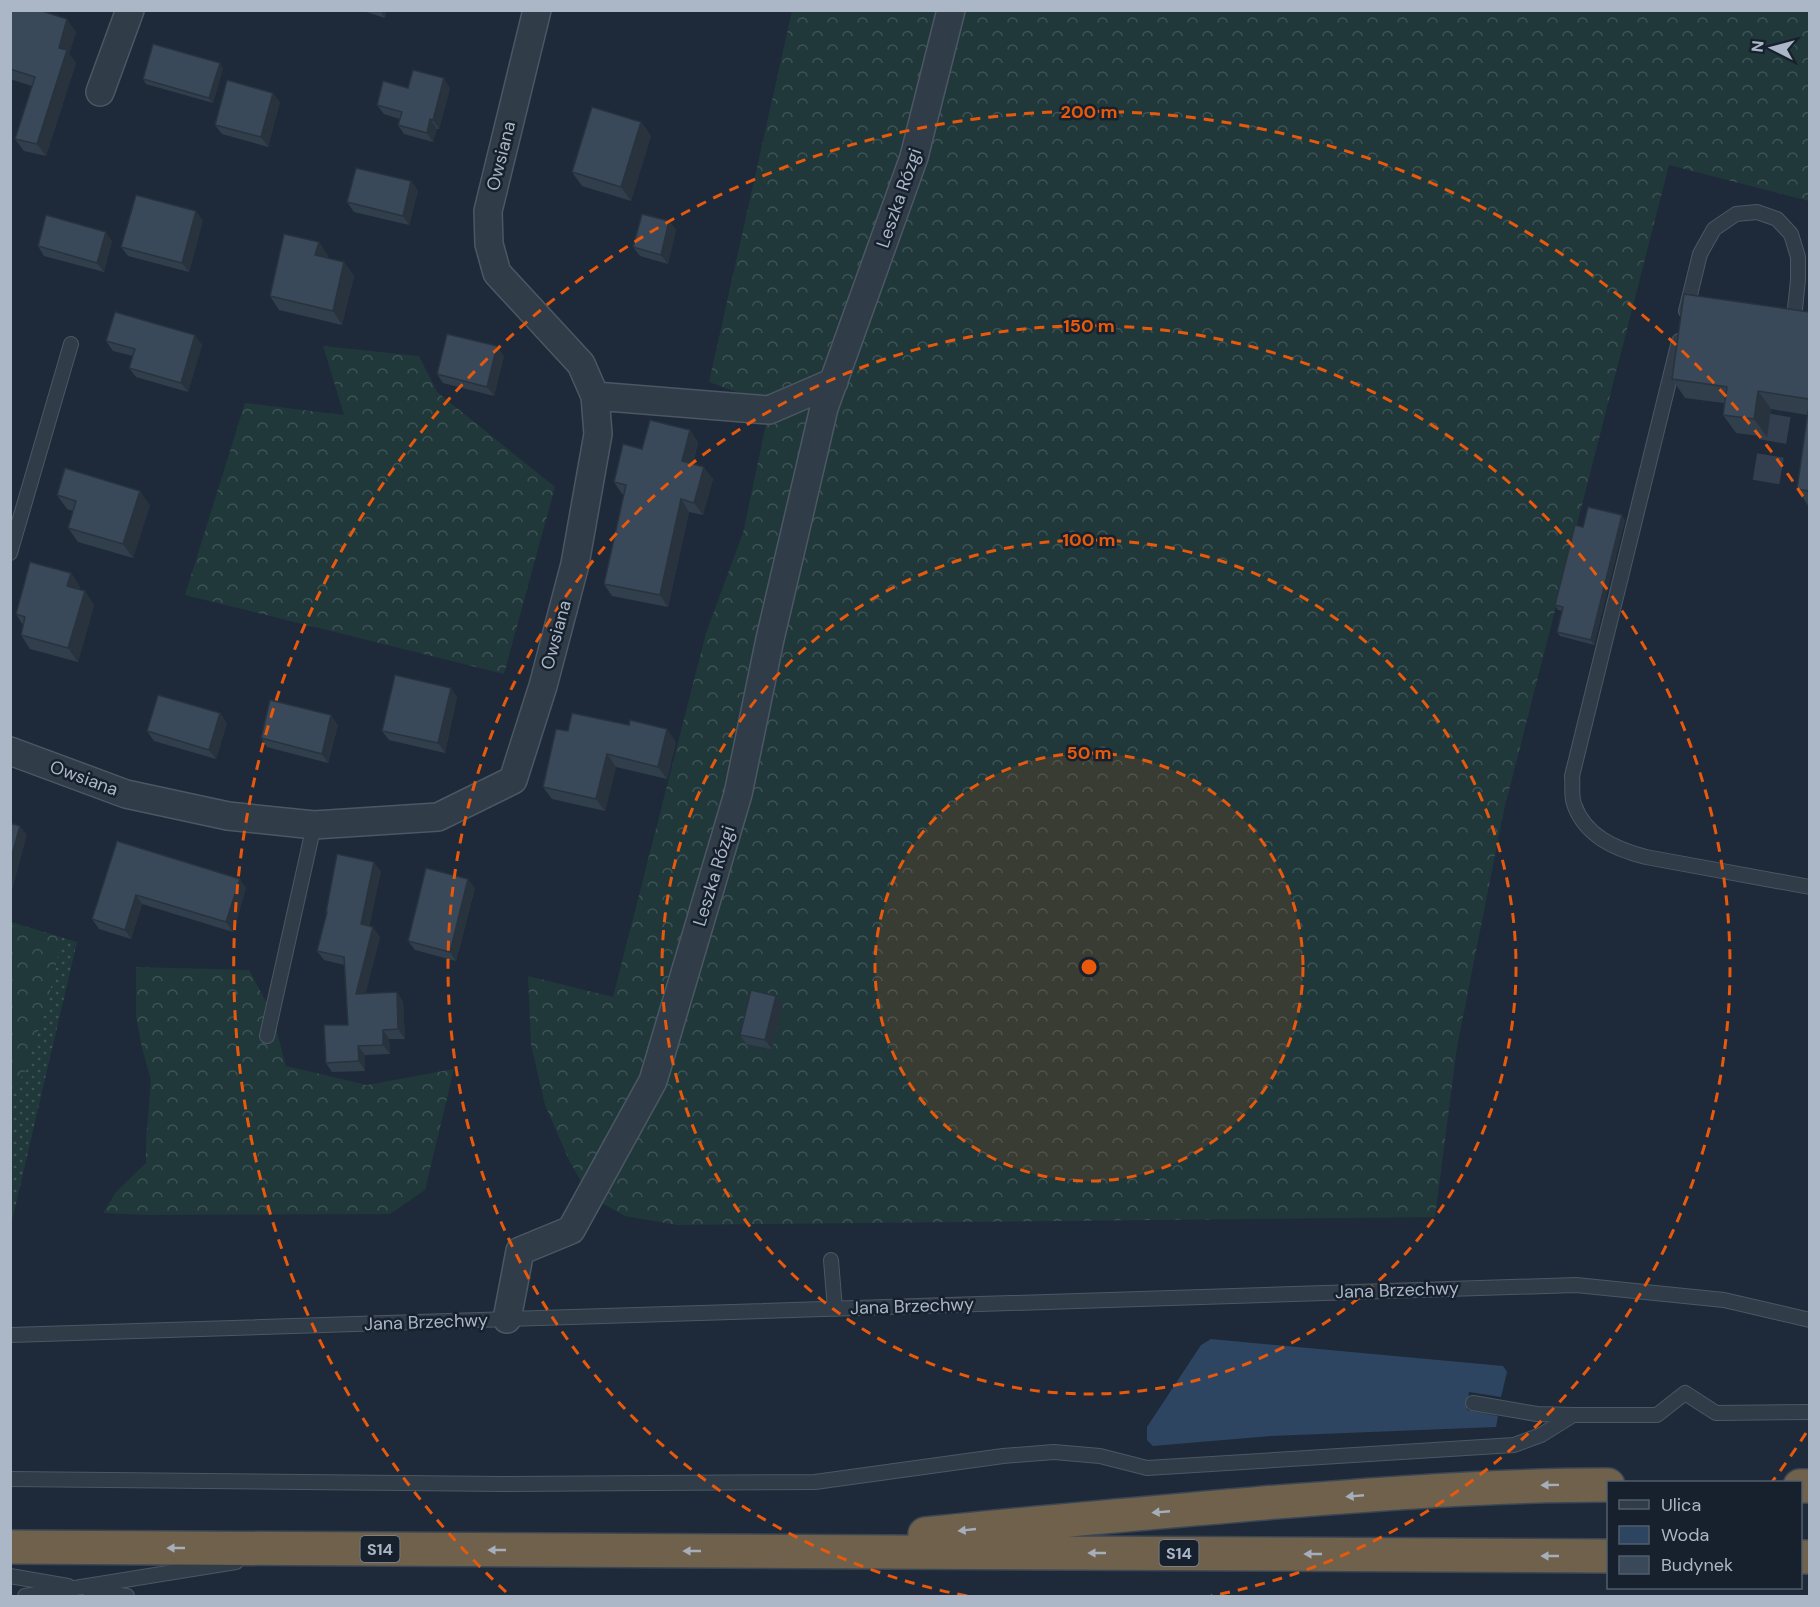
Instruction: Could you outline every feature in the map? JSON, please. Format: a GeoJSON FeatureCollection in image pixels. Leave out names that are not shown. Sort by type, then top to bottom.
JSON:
{"type":"FeatureCollection","features":[{"type":"Feature","properties":{"kind":"highway"},"geometry":{"type":"LineString","coordinates":[[750,1551],[1065,1520],[1372,1494],[1551,1485],[1607,1485]]}},
{"type":"Feature","properties":{"kind":"highway","name":"S14"},"geometry":{"type":"LineString","coordinates":[[10,1547],[1607,1556]]}},
{"type":"Feature","properties":{"kind":"street"},"geometry":{"type":"LineString","coordinates":[[100,92],[130,10]]}},
{"type":"Feature","properties":{"kind":"street","name":"Owsiana"},"geometry":{"type":"LineString","coordinates":[[10,752],[126,794],[228,816],[314,825],[438,817],[513,780],[543,686],[575,564],[598,434],[595,396],[581,364],[497,273],[489,244],[488,211],[537,10]]}},
{"type":"Feature","properties":{"kind":"street","name":"Leszka Rózgi"},"geometry":{"type":"LineString","coordinates":[[507,1319],[520,1251],[571,1230],[652,1081],[738,794],[770,639],[824,408],[914,157],[951,10]]}},
{"type":"Feature","properties":{"kind":"street"},"geometry":{"type":"LineString","coordinates":[[595,396],[769,410],[834,382]]}},
{"type":"Feature","properties":{"kind":"lane"},"geometry":{"type":"LineString","coordinates":[[1796,309],[1798,257],[1791,234],[1777,219],[1757,212],[1736,213],[1714,229],[1700,254],[1572,776],[1573,802],[1584,824],[1602,840],[1623,851],[1809,887]]}},
{"type":"Feature","properties":{"kind":"lane"},"geometry":{"type":"LineString","coordinates":[[10,553],[71,344]]}},
{"type":"Feature","properties":{"kind":"lane"},"geometry":{"type":"LineString","coordinates":[[267,1036],[314,825]]}},
{"type":"Feature","properties":{"kind":"lane"},"geometry":{"type":"LineString","coordinates":[[831,1260],[835,1309]]}},
{"type":"Feature","properties":{"kind":"lane","name":"Jana Brzechwy"},"geometry":{"type":"LineString","coordinates":[[10,1335],[1576,1285],[1724,1299],[1809,1320]]}},
{"type":"Feature","properties":{"kind":"lane"},"geometry":{"type":"LineString","coordinates":[[1473,1403],[1537,1414],[1657,1415],[1685,1394],[1716,1413],[1809,1412]]}},
{"type":"Feature","properties":{"kind":"lane"},"geometry":{"type":"LineString","coordinates":[[10,1479],[502,1484],[815,1482],[1003,1456],[1054,1452],[1100,1456],[1147,1468],[1514,1445],[1541,1434],[1573,1415]]}},
{"type":"Feature","properties":{"kind":"lane"},"geometry":{"type":"LineString","coordinates":[[25,1596],[315,1549]]}},
{"type":"Feature","properties":{"kind":"lane"},"geometry":{"type":"LineString","coordinates":[[10,1576],[127,1596]]}},
{"type":"Feature","properties":{"kind":"green space"},"geometry":{"type":"Polygon","coordinates":[[[792,11],[1809,11],[1809,201],[1669,165],[1504,810],[1457,1047],[1435,1217],[677,1225],[625,1216],[589,1196],[569,1160],[545,1105],[531,1045],[528,976],[613,997],[706,633],[743,533],[769,410],[759,400],[709,382],[792,11]]]}},
{"type":"Feature","properties":{"kind":"green space"},"geometry":{"type":"Polygon","coordinates":[[[323,346],[419,356],[437,392],[555,487],[504,674],[185,595],[245,403],[344,415],[323,346]]]}},
{"type":"Feature","properties":{"kind":"green space"},"geometry":{"type":"Polygon","coordinates":[[[11,922],[77,942],[11,1225],[11,922]]]}},
{"type":"Feature","properties":{"kind":"green space"},"geometry":{"type":"Polygon","coordinates":[[[11,922],[62,938],[47,1005],[24,1074],[11,1090],[11,922]]]}},
{"type":"Feature","properties":{"kind":"green space"},"geometry":{"type":"Polygon","coordinates":[[[136,967],[249,970],[272,1013],[286,1066],[367,1085],[454,1069],[425,1190],[390,1214],[147,1215],[103,1213],[116,1192],[146,1163],[151,1081],[136,1016],[136,967]]]}},
{"type":"Feature","properties":{"kind":"water"},"geometry":{"type":"Polygon","coordinates":[[[1211,1339],[1503,1366],[1507,1372],[1501,1397],[1469,1392],[1467,1410],[1498,1416],[1496,1427],[1271,1436],[1153,1446],[1147,1440],[1147,1427],[1201,1345],[1211,1339]]]}},
{"type":"Feature","properties":{"kind":"building"},"geometry":{"type":"Polygon","coordinates":[[[10,10],[39,10],[67,19],[59,48],[67,50],[37,144],[15,139],[35,77],[10,69],[10,10]]]}},
{"type":"Feature","properties":{"kind":"building"},"geometry":{"type":"Polygon","coordinates":[[[153,44],[220,63],[209,98],[143,79],[153,44]]]}},
{"type":"Feature","properties":{"kind":"building"},"geometry":{"type":"Polygon","coordinates":[[[413,70],[444,78],[433,120],[430,119],[427,133],[398,125],[402,112],[377,105],[383,81],[408,88],[413,70]]]}},
{"type":"Feature","properties":{"kind":"building"},"geometry":{"type":"Polygon","coordinates":[[[227,80],[273,93],[261,137],[215,125],[227,80]]]}},
{"type":"Feature","properties":{"kind":"building"},"geometry":{"type":"Polygon","coordinates":[[[592,107],[641,122],[621,187],[572,172],[592,107]]]}},
{"type":"Feature","properties":{"kind":"building"},"geometry":{"type":"Polygon","coordinates":[[[356,168],[411,181],[403,216],[347,202],[356,168]]]}},
{"type":"Feature","properties":{"kind":"building"},"geometry":{"type":"Polygon","coordinates":[[[136,195],[196,211],[182,263],[121,247],[136,195]]]}},
{"type":"Feature","properties":{"kind":"building"},"geometry":{"type":"Polygon","coordinates":[[[642,214],[669,221],[661,255],[633,247],[642,214]]]}},
{"type":"Feature","properties":{"kind":"building"},"geometry":{"type":"Polygon","coordinates":[[[46,215],[106,232],[97,263],[38,246],[46,215]]]}},
{"type":"Feature","properties":{"kind":"building"},"geometry":{"type":"Polygon","coordinates":[[[284,234],[319,242],[315,255],[344,262],[333,311],[270,296],[284,234]]]}},
{"type":"Feature","properties":{"kind":"building"},"geometry":{"type":"Polygon","coordinates":[[[1684,294],[1809,312],[1809,399],[1758,391],[1754,419],[1723,415],[1727,387],[1672,379],[1684,294]]]}},
{"type":"Feature","properties":{"kind":"building"},"geometry":{"type":"Polygon","coordinates":[[[115,312],[195,335],[181,383],[129,368],[135,349],[106,341],[115,312]]]}},
{"type":"Feature","properties":{"kind":"building"},"geometry":{"type":"Polygon","coordinates":[[[447,334],[497,346],[487,387],[437,374],[447,334]]]}},
{"type":"Feature","properties":{"kind":"building"},"geometry":{"type":"Polygon","coordinates":[[[1809,405],[1809,491],[1797,489],[1809,405]]]}},
{"type":"Feature","properties":{"kind":"building"},"geometry":{"type":"Polygon","coordinates":[[[650,420],[690,430],[682,461],[704,467],[694,503],[681,499],[660,595],[604,584],[626,485],[614,482],[623,444],[642,449],[650,420]]]}},
{"type":"Feature","properties":{"kind":"building"},"geometry":{"type":"Polygon","coordinates":[[[65,468],[140,491],[123,544],[68,528],[76,501],[57,495],[65,468]]]}},
{"type":"Feature","properties":{"kind":"building"},"geometry":{"type":"Polygon","coordinates":[[[1588,507],[1622,515],[1591,640],[1557,632],[1563,607],[1555,605],[1575,525],[1583,527],[1588,507]]]}},
{"type":"Feature","properties":{"kind":"building"},"geometry":{"type":"Polygon","coordinates":[[[30,562],[71,573],[67,586],[85,591],[68,648],[21,635],[25,617],[16,614],[30,562]]]}},
{"type":"Feature","properties":{"kind":"building"},"geometry":{"type":"Polygon","coordinates":[[[395,675],[451,688],[438,743],[382,731],[395,675]]]}},
{"type":"Feature","properties":{"kind":"building"},"geometry":{"type":"Polygon","coordinates":[[[158,695],[220,713],[209,750],[147,731],[158,695]]]}},
{"type":"Feature","properties":{"kind":"building"},"geometry":{"type":"Polygon","coordinates":[[[270,700],[331,715],[322,754],[261,738],[270,700]]]}},
{"type":"Feature","properties":{"kind":"building"},"geometry":{"type":"Polygon","coordinates":[[[572,713],[629,725],[630,720],[667,729],[658,767],[607,754],[596,799],[543,787],[556,729],[568,731],[572,713]]]}},
{"type":"Feature","properties":{"kind":"building"},"geometry":{"type":"Polygon","coordinates":[[[10,823],[20,826],[10,862],[10,823]]]}},
{"type":"Feature","properties":{"kind":"building"},"geometry":{"type":"Polygon","coordinates":[[[117,841],[240,879],[226,922],[136,895],[125,930],[92,919],[117,841]]]}},
{"type":"Feature","properties":{"kind":"building"},"geometry":{"type":"Polygon","coordinates":[[[337,854],[374,862],[361,924],[373,927],[356,994],[397,992],[398,1029],[383,1030],[383,1045],[358,1046],[359,1061],[326,1063],[324,1025],[348,1025],[344,957],[317,951],[327,912],[337,854]]]}},
{"type":"Feature","properties":{"kind":"building"},"geometry":{"type":"Polygon","coordinates":[[[426,868],[468,879],[450,952],[408,941],[426,868]]]}},
{"type":"Feature","properties":{"kind":"building"},"geometry":{"type":"Polygon","coordinates":[[[751,990],[776,996],[765,1040],[740,1035],[751,990]]]}},
{"type":"Feature","properties":{"kind":"tunnel"},"geometry":{"type":"LineString","coordinates":[[1766,482],[1784,375]]}}]}
